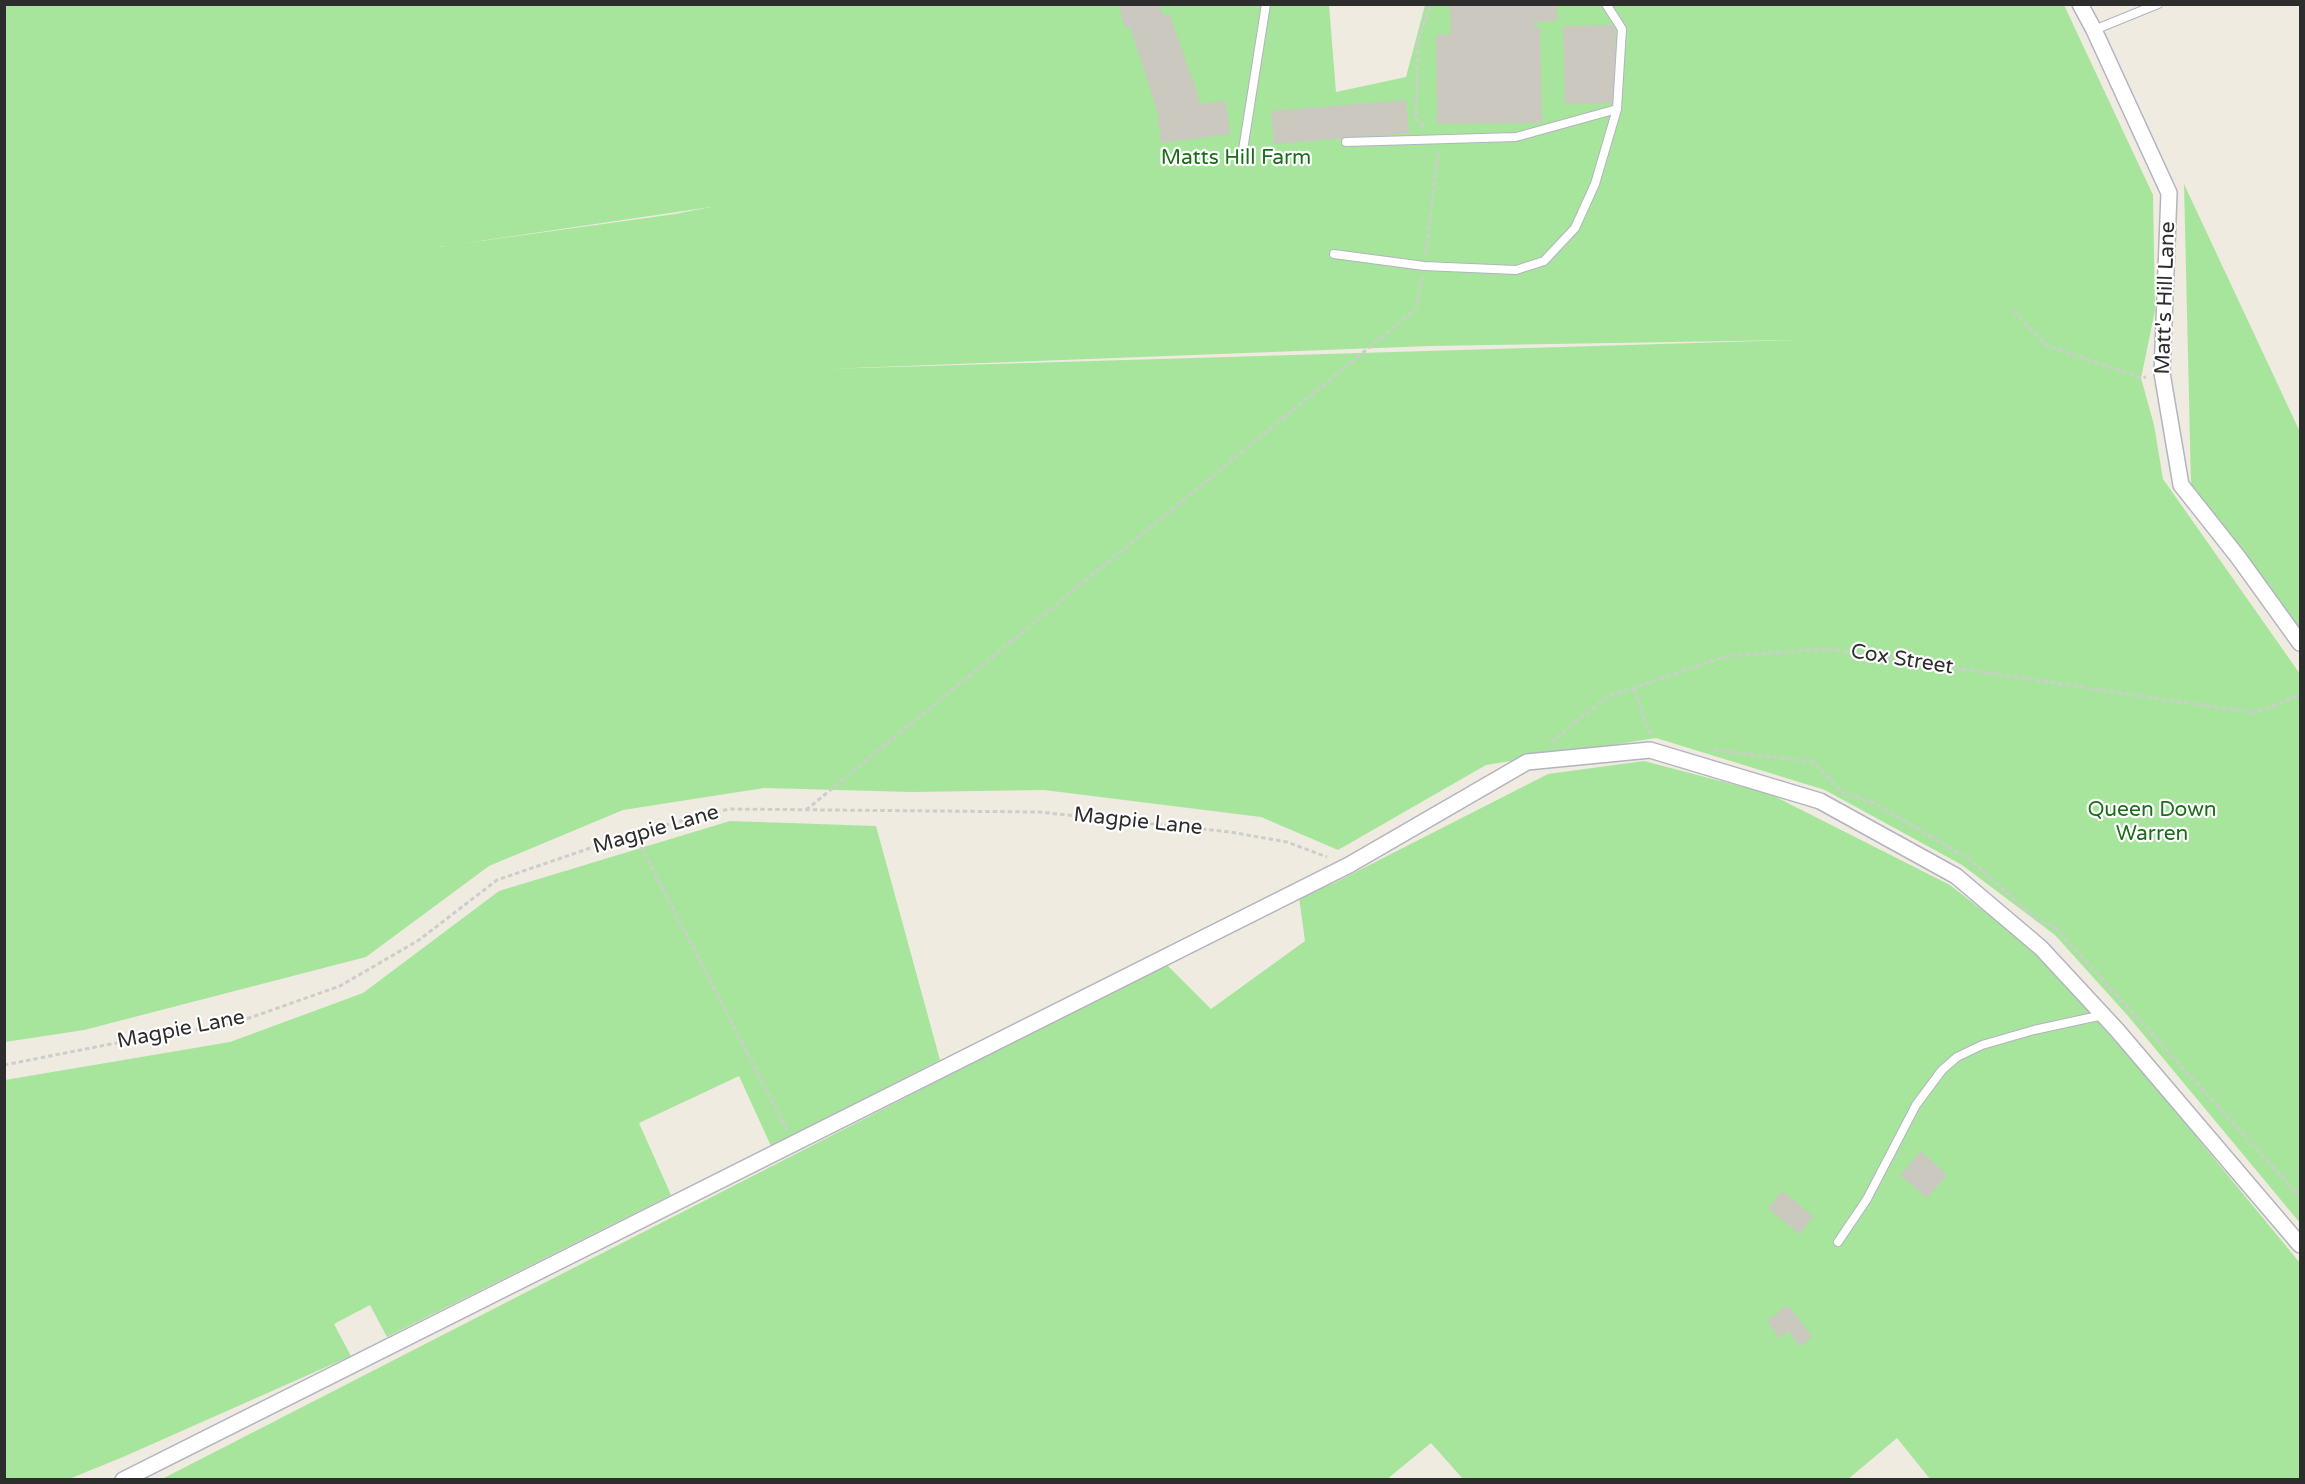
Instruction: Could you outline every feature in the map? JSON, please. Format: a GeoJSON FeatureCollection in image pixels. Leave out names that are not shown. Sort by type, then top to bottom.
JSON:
{"type":"FeatureCollection","features":[{"type":"Feature","properties":{"kind":"street","name":"Matt's Hill Lane"},"geometry":{"type":"LineString","coordinates":[[2080,4],[2169,193],[2162,373],[2181,485],[2238,557],[2301,643]]}},
{"type":"Feature","properties":{"kind":"street"},"geometry":{"type":"LineString","coordinates":[[123,1479],[1348,865],[1527,762],[1650,750],[1820,801],[1956,876],[2041,948],[2103,1015],[2301,1245]]}},
{"type":"Feature","properties":{"kind":"lane"},"geometry":{"type":"LineString","coordinates":[[1243,150],[1266,4]]}},
{"type":"Feature","properties":{"kind":"lane"},"geometry":{"type":"LineString","coordinates":[[1334,254],[1424,266],[1516,270],[1544,261],[1575,228],[1595,184],[1617,109],[1622,29],[1606,4]]}},
{"type":"Feature","properties":{"kind":"lane"},"geometry":{"type":"LineString","coordinates":[[2094,30],[2158,4]]}},
{"type":"Feature","properties":{"kind":"lane"},"geometry":{"type":"LineString","coordinates":[[1346,142],[1516,137],[1617,109]]}},
{"type":"Feature","properties":{"kind":"lane"},"geometry":{"type":"LineString","coordinates":[[1838,1242],[1867,1199],[1916,1105],[1942,1070],[1957,1057],[1982,1045],[2034,1030],[2103,1015]]}},
{"type":"Feature","properties":{"kind":"path"},"geometry":{"type":"LineString","coordinates":[[806,810],[1416,309],[1424,266],[1439,138],[1416,119],[1418,42],[1431,4]]}},
{"type":"Feature","properties":{"kind":"path"},"geometry":{"type":"LineString","coordinates":[[2013,311],[2044,344],[2141,378],[2162,373]]}},
{"type":"Feature","properties":{"kind":"path","name":"Cox Street"},"geometry":{"type":"LineString","coordinates":[[1527,762],[1607,697],[1727,656],[1829,649],[2255,712],[2301,695]]}},
{"type":"Feature","properties":{"kind":"path","name":"Magpie Lane"},"geometry":{"type":"LineString","coordinates":[[4,1065],[235,1023],[340,986],[419,940],[497,880],[634,833],[729,809],[1039,812],[1230,832],[1287,842],[1348,865]]}},
{"type":"Feature","properties":{"kind":"path"},"geometry":{"type":"LineString","coordinates":[[634,833],[794,1143]]}},
{"type":"Feature","properties":{"kind":"green space"},"geometry":{"type":"Polygon","coordinates":[[[4,5],[1329,5],[1336,92],[1406,77],[1425,5],[2064,5],[2153,195],[2155,311],[2141,378],[2154,425],[2163,479],[2300,674],[2300,1223],[2128,1016],[2055,935],[1962,865],[1825,790],[1656,738],[1486,765],[1338,850],[1261,817],[1044,790],[911,792],[764,788],[623,810],[489,866],[366,957],[84,1030],[5,1042],[4,5]],[[711,207],[457,244],[675,214],[711,207]],[[1794,340],[1430,346],[826,369],[1794,340]]]}},
{"type":"Feature","properties":{"kind":"green space"},"geometry":{"type":"Polygon","coordinates":[[[2184,184],[2300,432],[2300,636],[2191,484],[2184,184]]]}},
{"type":"Feature","properties":{"kind":"green space"},"geometry":{"type":"Polygon","coordinates":[[[1644,761],[1770,794],[1950,885],[2034,950],[2147,1077],[2300,1263],[2300,1479],[1930,1479],[1897,1438],[1847,1480],[1463,1479],[1431,1443],[1386,1480],[160,1480],[1166,964],[1211,1009],[1305,941],[1299,897],[1336,882],[1548,774],[1644,761]]]}},
{"type":"Feature","properties":{"kind":"green space"},"geometry":{"type":"Polygon","coordinates":[[[730,821],[876,826],[940,1060],[771,1146],[739,1076],[639,1123],[671,1195],[387,1337],[370,1305],[334,1324],[351,1356],[123,1457],[69,1479],[5,1479],[5,1080],[230,1042],[363,993],[499,891],[730,821]]]}},
{"type":"Feature","properties":{"kind":"building"},"geometry":{"type":"Polygon","coordinates":[[[1118,4],[1159,4],[1163,16],[1169,13],[1201,104],[1226,101],[1230,134],[1161,143],[1157,110],[1130,27],[1125,28],[1118,4]]]}},
{"type":"Feature","properties":{"kind":"building"},"geometry":{"type":"Polygon","coordinates":[[[1556,4],[1558,20],[1535,23],[1535,27],[1540,27],[1542,123],[1437,124],[1436,35],[1451,34],[1450,6],[1556,4]]]}},
{"type":"Feature","properties":{"kind":"building"},"geometry":{"type":"Polygon","coordinates":[[[1615,25],[1617,103],[1565,104],[1563,26],[1615,25]]]}},
{"type":"Feature","properties":{"kind":"building"},"geometry":{"type":"Polygon","coordinates":[[[1406,100],[1409,133],[1274,144],[1271,111],[1406,100]]]}},
{"type":"Feature","properties":{"kind":"building"},"geometry":{"type":"Polygon","coordinates":[[[1921,1151],[1947,1175],[1927,1198],[1900,1175],[1921,1151]]]}},
{"type":"Feature","properties":{"kind":"building"},"geometry":{"type":"Polygon","coordinates":[[[1782,1191],[1813,1216],[1800,1234],[1768,1209],[1782,1191]]]}},
{"type":"Feature","properties":{"kind":"building"},"geometry":{"type":"Polygon","coordinates":[[[1788,1305],[1812,1337],[1800,1346],[1788,1331],[1779,1338],[1767,1321],[1788,1305]]]}},
{"type":"Feature","properties":{"kind":"park label","name":"Matts Hill Farm"},"geometry":{"type":"Point","coordinates":[1236,158]}},
{"type":"Feature","properties":{"kind":"park label","name":"Queen Down Warren"},"geometry":{"type":"Point","coordinates":[2152,822]}}]}
